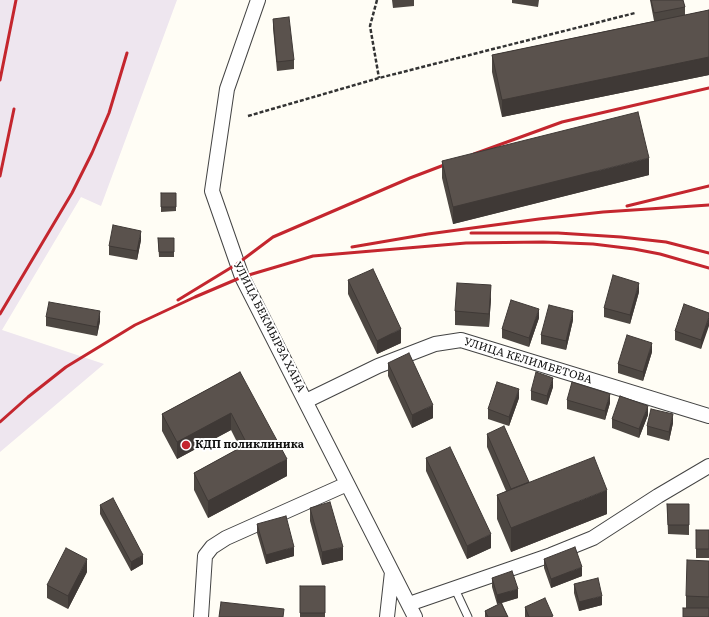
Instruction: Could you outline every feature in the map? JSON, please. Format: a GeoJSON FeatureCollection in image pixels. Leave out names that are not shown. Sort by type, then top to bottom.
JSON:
{"type":"FeatureCollection","features":[{"type":"Feature","properties":{"kind":"street","name":"УЛИЦА БЕКМЫРЗА ХАНА"},"geometry":{"type":"LineString","coordinates":[[258,0],[227,89],[212,191],[242,277],[415,617]]}},
{"type":"Feature","properties":{"kind":"street","name":"УЛИЦА КЕЛИМБЕТОВА"},"geometry":{"type":"LineString","coordinates":[[306,401],[385,363],[434,344],[461,340],[709,416]]}},
{"type":"Feature","properties":{"kind":"street"},"geometry":{"type":"LineString","coordinates":[[408,604],[551,555],[593,538],[658,496],[709,466]]}},
{"type":"Feature","properties":{"kind":"street"},"geometry":{"type":"LineString","coordinates":[[201,617],[205,556],[212,547],[226,538],[348,484]]}},
{"type":"Feature","properties":{"kind":"street"},"geometry":{"type":"LineString","coordinates":[[387,617],[392,572]]}},
{"type":"Feature","properties":{"kind":"lane"},"geometry":{"type":"LineString","coordinates":[[454,587],[468,617]]}},
{"type":"Feature","properties":{"kind":"path"},"geometry":{"type":"LineString","coordinates":[[377,0],[370,26],[379,78]]}},
{"type":"Feature","properties":{"kind":"path"},"geometry":{"type":"LineString","coordinates":[[248,116],[379,78],[635,13]]}},
{"type":"Feature","properties":{"kind":"shaded area"},"geometry":{"type":"Polygon","coordinates":[[[0,0],[177,0],[101,206],[81,197],[2,330],[104,364],[0,452],[0,0]]]}},
{"type":"Feature","properties":{"kind":"building"},"geometry":{"type":"Polygon","coordinates":[[[651,0],[683,0],[685,7],[654,13],[651,0]]]}},
{"type":"Feature","properties":{"kind":"building"},"geometry":{"type":"Polygon","coordinates":[[[709,10],[709,57],[502,100],[492,55],[709,10]]]}},
{"type":"Feature","properties":{"kind":"building"},"geometry":{"type":"Polygon","coordinates":[[[289,17],[294,60],[277,62],[273,19],[289,17]]]}},
{"type":"Feature","properties":{"kind":"building"},"geometry":{"type":"Polygon","coordinates":[[[638,112],[649,158],[453,207],[442,161],[638,112]]]}},
{"type":"Feature","properties":{"kind":"building"},"geometry":{"type":"Polygon","coordinates":[[[161,193],[176,193],[176,207],[161,207],[161,193]]]}},
{"type":"Feature","properties":{"kind":"building"},"geometry":{"type":"Polygon","coordinates":[[[113,225],[141,231],[137,251],[109,246],[113,225]]]}},
{"type":"Feature","properties":{"kind":"building"},"geometry":{"type":"Polygon","coordinates":[[[158,238],[174,238],[174,252],[159,252],[158,238]]]}},
{"type":"Feature","properties":{"kind":"building"},"geometry":{"type":"Polygon","coordinates":[[[373,269],[401,329],[377,341],[348,280],[373,269]]]}},
{"type":"Feature","properties":{"kind":"building"},"geometry":{"type":"Polygon","coordinates":[[[613,275],[639,283],[630,315],[604,308],[613,275]]]}},
{"type":"Feature","properties":{"kind":"building"},"geometry":{"type":"Polygon","coordinates":[[[457,283],[491,285],[489,314],[455,311],[457,283]]]}},
{"type":"Feature","properties":{"kind":"building"},"geometry":{"type":"Polygon","coordinates":[[[511,300],[539,309],[529,338],[502,329],[511,300]]]}},
{"type":"Feature","properties":{"kind":"building"},"geometry":{"type":"Polygon","coordinates":[[[49,302],[100,311],[97,327],[46,317],[49,302]]]}},
{"type":"Feature","properties":{"kind":"building"},"geometry":{"type":"Polygon","coordinates":[[[684,304],[709,313],[701,340],[675,331],[684,304]]]}},
{"type":"Feature","properties":{"kind":"building"},"geometry":{"type":"Polygon","coordinates":[[[549,305],[573,311],[566,341],[541,335],[549,305]]]}},
{"type":"Feature","properties":{"kind":"building"},"geometry":{"type":"Polygon","coordinates":[[[627,335],[652,343],[643,372],[618,364],[627,335]]]}},
{"type":"Feature","properties":{"kind":"building"},"geometry":{"type":"Polygon","coordinates":[[[409,353],[433,405],[412,415],[388,363],[409,353]]]}},
{"type":"Feature","properties":{"kind":"building"},"geometry":{"type":"Polygon","coordinates":[[[240,372],[287,459],[208,501],[194,473],[247,444],[231,413],[177,442],[162,414],[240,372]]]}},
{"type":"Feature","properties":{"kind":"building"},"geometry":{"type":"Polygon","coordinates":[[[536,372],[553,378],[547,396],[531,391],[536,372]]]}},
{"type":"Feature","properties":{"kind":"building"},"geometry":{"type":"Polygon","coordinates":[[[497,382],[519,389],[509,417],[488,409],[497,382]]]}},
{"type":"Feature","properties":{"kind":"building"},"geometry":{"type":"Polygon","coordinates":[[[572,382],[610,394],[605,411],[567,400],[572,382]]]}},
{"type":"Feature","properties":{"kind":"building"},"geometry":{"type":"Polygon","coordinates":[[[620,396],[648,406],[639,429],[612,419],[620,396]]]}},
{"type":"Feature","properties":{"kind":"building"},"geometry":{"type":"Polygon","coordinates":[[[651,409],[673,414],[669,432],[647,426],[651,409]]]}},
{"type":"Feature","properties":{"kind":"building"},"geometry":{"type":"Polygon","coordinates":[[[504,426],[529,482],[511,489],[487,434],[504,426]]]}},
{"type":"Feature","properties":{"kind":"building"},"geometry":{"type":"Polygon","coordinates":[[[450,447],[491,534],[467,546],[426,458],[450,447]]]}},
{"type":"Feature","properties":{"kind":"building"},"geometry":{"type":"Polygon","coordinates":[[[594,457],[607,490],[511,528],[497,495],[594,457]]]}},
{"type":"Feature","properties":{"kind":"building"},"geometry":{"type":"Polygon","coordinates":[[[113,498],[143,555],[131,562],[100,505],[113,498]]]}},
{"type":"Feature","properties":{"kind":"building"},"geometry":{"type":"Polygon","coordinates":[[[330,502],[343,547],[322,552],[310,508],[330,502]]]}},
{"type":"Feature","properties":{"kind":"building"},"geometry":{"type":"Polygon","coordinates":[[[667,504],[689,504],[689,525],[668,525],[667,504]]]}},
{"type":"Feature","properties":{"kind":"building"},"geometry":{"type":"Polygon","coordinates":[[[286,516],[294,547],[266,555],[257,524],[286,516]]]}},
{"type":"Feature","properties":{"kind":"building"},"geometry":{"type":"Polygon","coordinates":[[[696,530],[709,530],[709,549],[696,549],[696,530]]]}},
{"type":"Feature","properties":{"kind":"building"},"geometry":{"type":"Polygon","coordinates":[[[575,547],[582,567],[551,579],[544,559],[575,547]]]}},
{"type":"Feature","properties":{"kind":"building"},"geometry":{"type":"Polygon","coordinates":[[[66,548],[87,559],[68,596],[47,585],[66,548]]]}},
{"type":"Feature","properties":{"kind":"building"},"geometry":{"type":"Polygon","coordinates":[[[687,560],[709,561],[709,597],[686,596],[687,560]]]}},
{"type":"Feature","properties":{"kind":"building"},"geometry":{"type":"Polygon","coordinates":[[[512,571],[518,589],[497,595],[492,578],[512,571]]]}},
{"type":"Feature","properties":{"kind":"building"},"geometry":{"type":"Polygon","coordinates":[[[598,578],[602,596],[579,602],[574,584],[598,578]]]}},
{"type":"Feature","properties":{"kind":"building"},"geometry":{"type":"Polygon","coordinates":[[[300,586],[325,586],[325,613],[300,613],[300,586]]]}},
{"type":"Feature","properties":{"kind":"building"},"geometry":{"type":"Polygon","coordinates":[[[545,598],[553,616],[529,617],[525,607],[545,598]]]}},
{"type":"Feature","properties":{"kind":"building"},"geometry":{"type":"Polygon","coordinates":[[[221,602],[284,609],[283,617],[219,617],[221,602]]]}},
{"type":"Feature","properties":{"kind":"building"},"geometry":{"type":"Polygon","coordinates":[[[501,603],[508,617],[488,617],[485,611],[501,603]]]}},
{"type":"Feature","properties":{"kind":"building"},"geometry":{"type":"Polygon","coordinates":[[[683,608],[709,608],[709,617],[683,617],[683,608]]]}},
{"type":"Feature","properties":{"kind":"railway"},"geometry":{"type":"LineString","coordinates":[[0,80],[16,0]]}},
{"type":"Feature","properties":{"kind":"railway"},"geometry":{"type":"LineString","coordinates":[[0,314],[72,193],[92,153],[109,113],[127,53]]}},
{"type":"Feature","properties":{"kind":"railway"},"geometry":{"type":"LineString","coordinates":[[474,154],[562,122],[709,88]]}},
{"type":"Feature","properties":{"kind":"railway"},"geometry":{"type":"LineString","coordinates":[[0,176],[14,109]]}},
{"type":"Feature","properties":{"kind":"railway"},"geometry":{"type":"LineString","coordinates":[[178,300],[237,264],[273,237],[410,178],[452,162]]}},
{"type":"Feature","properties":{"kind":"railway"},"geometry":{"type":"LineString","coordinates":[[627,206],[709,186]]}},
{"type":"Feature","properties":{"kind":"railway"},"geometry":{"type":"LineString","coordinates":[[352,247],[428,234],[539,219],[603,212],[709,205]]}},
{"type":"Feature","properties":{"kind":"railway"},"geometry":{"type":"LineString","coordinates":[[471,233],[558,233],[621,237],[666,242],[709,253]]}},
{"type":"Feature","properties":{"kind":"railway"},"geometry":{"type":"LineString","coordinates":[[0,422],[28,397],[66,367],[135,325],[242,277],[313,256],[466,243],[543,242],[593,244],[634,249],[660,254],[709,268]]}},
{"type":"Feature","properties":{"kind":"place","name":"КДП поликлиника"},"geometry":{"type":"Point","coordinates":[186,445]}}]}
